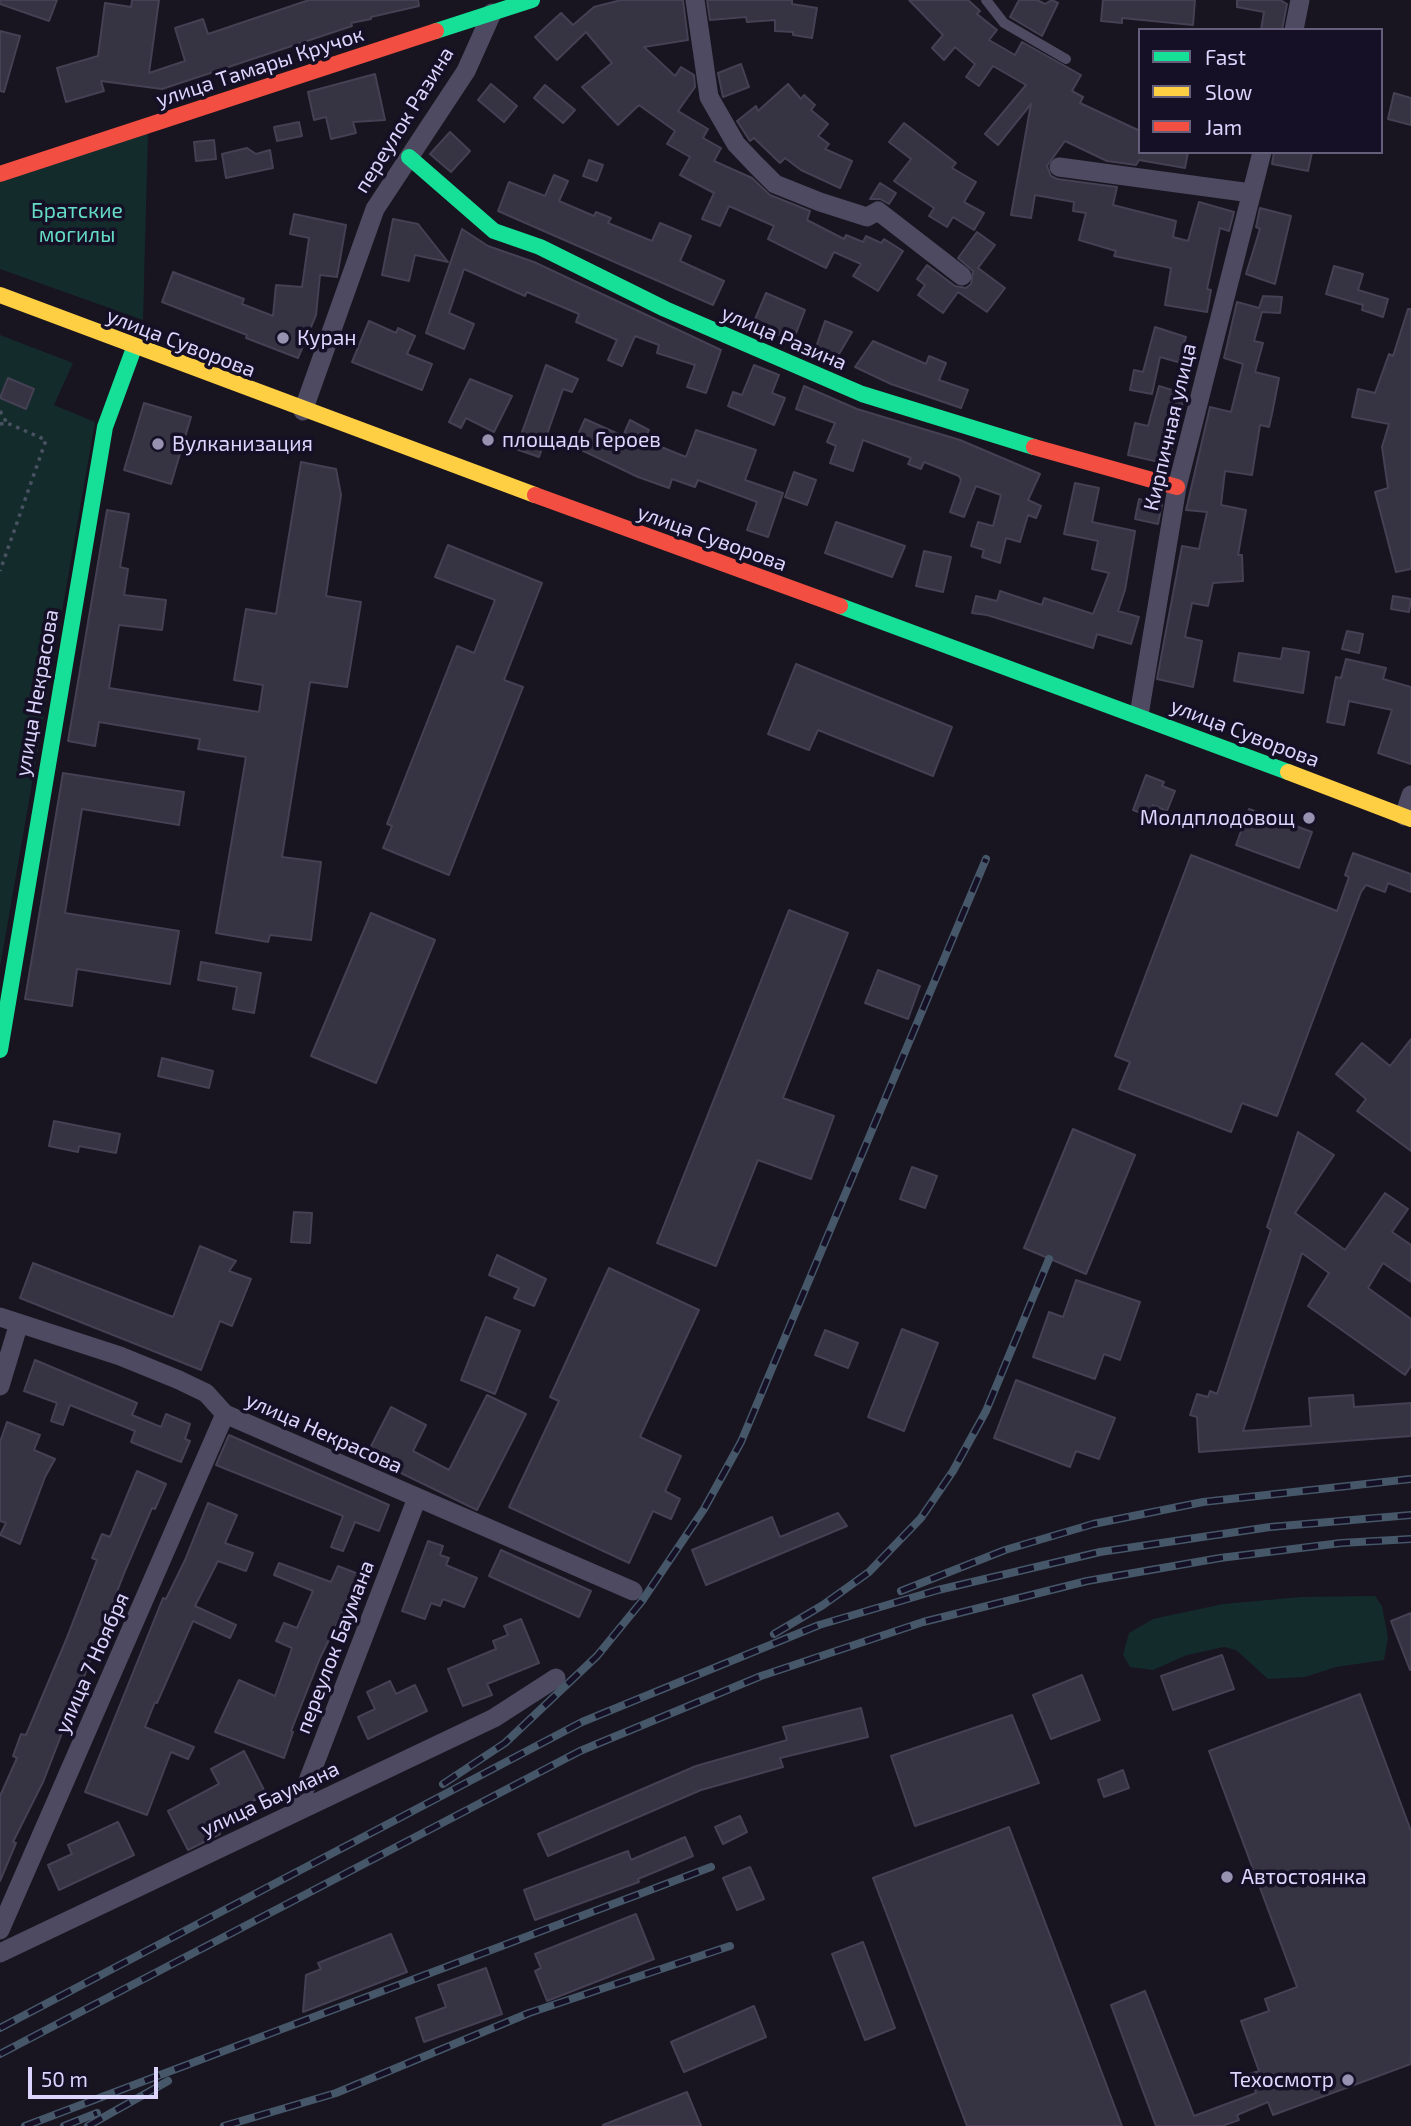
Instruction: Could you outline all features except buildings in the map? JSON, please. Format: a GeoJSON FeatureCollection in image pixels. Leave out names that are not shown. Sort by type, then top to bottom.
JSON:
{"type":"FeatureCollection","features":[{"type":"Feature","properties":{"kind":"street","name":"улица Тамары Кручок"},"geometry":{"type":"LineString","coordinates":[[0,173],[532,0]]}},
{"type":"Feature","properties":{"kind":"street"},"geometry":{"type":"LineString","coordinates":[[695,0],[709,97],[722,123],[749,158],[775,184],[867,217],[878,211],[962,276]]}},
{"type":"Feature","properties":{"kind":"street"},"geometry":{"type":"LineString","coordinates":[[1294,28],[1300,0]]}},
{"type":"Feature","properties":{"kind":"street","name":"переулок Разина"},"geometry":{"type":"LineString","coordinates":[[303,411],[375,209],[466,71],[492,13]]}},
{"type":"Feature","properties":{"kind":"street","name":"Кирпичная улица"},"geometry":{"type":"LineString","coordinates":[[1139,715],[1177,486],[1261,154]]}},
{"type":"Feature","properties":{"kind":"street","name":"улица Разина"},"geometry":{"type":"LineString","coordinates":[[409,157],[494,231],[540,247],[664,309],[862,394],[1111,470],[1177,486]]}},
{"type":"Feature","properties":{"kind":"street"},"geometry":{"type":"LineString","coordinates":[[1059,167],[1251,193]]}},
{"type":"Feature","properties":{"kind":"street","name":"улица Суворова"},"geometry":{"type":"LineString","coordinates":[[0,295],[303,411],[1139,715],[1407,818]]}},
{"type":"Feature","properties":{"kind":"street","name":"улица Некрасова"},"geometry":{"type":"LineString","coordinates":[[0,1050],[105,427],[134,348]]}},
{"type":"Feature","properties":{"kind":"street"},"geometry":{"type":"LineString","coordinates":[[1407,818],[1411,795]]}},
{"type":"Feature","properties":{"kind":"street","name":"улица Некрасова"},"geometry":{"type":"LineString","coordinates":[[0,1317],[120,1356],[179,1380],[206,1393],[225,1414],[634,1591]]}},
{"type":"Feature","properties":{"kind":"street"},"geometry":{"type":"LineString","coordinates":[[0,1386],[19,1323]]}},
{"type":"Feature","properties":{"kind":"street","name":"улица 7 Ноября"},"geometry":{"type":"LineString","coordinates":[[0,1930],[225,1414]]}},
{"type":"Feature","properties":{"kind":"street","name":"переулок Баумана"},"geometry":{"type":"LineString","coordinates":[[296,1812],[417,1498]]}},
{"type":"Feature","properties":{"kind":"street","name":"улица Баумана"},"geometry":{"type":"LineString","coordinates":[[0,1954],[494,1718],[556,1678]]}},
{"type":"Feature","properties":{"kind":"lane"},"geometry":{"type":"LineString","coordinates":[[986,0],[1004,23],[1066,59]]}},
{"type":"Feature","properties":{"kind":"path"},"geometry":{"type":"LineString","coordinates":[[0,411],[7,424]]}},
{"type":"Feature","properties":{"kind":"path"},"geometry":{"type":"LineString","coordinates":[[0,424],[7,424],[46,440],[0,571]]}},
{"type":"Feature","properties":{"kind":"green space","name":"Братские могилы"},"geometry":{"type":"Polygon","coordinates":[[[148,132],[143,320],[0,269],[0,174],[148,132]]]}},
{"type":"Feature","properties":{"kind":"green space"},"geometry":{"type":"Polygon","coordinates":[[[0,335],[73,363],[54,405],[95,422],[0,967],[0,335]]]}},
{"type":"Feature","properties":{"kind":"green space"},"geometry":{"type":"Polygon","coordinates":[[[1375,1596],[1382,1606],[1388,1638],[1384,1660],[1336,1667],[1305,1677],[1268,1679],[1236,1650],[1224,1647],[1187,1655],[1153,1670],[1130,1667],[1123,1655],[1129,1633],[1153,1619],[1223,1604],[1301,1597],[1375,1596]]]}},
{"type":"Feature","properties":{"kind":"railway"},"geometry":{"type":"LineString","coordinates":[[443,1784],[505,1743],[597,1656],[642,1601],[704,1509],[741,1442],[986,859]]}},
{"type":"Feature","properties":{"kind":"railway"},"geometry":{"type":"LineString","coordinates":[[774,1634],[823,1605],[869,1572],[921,1518],[953,1471],[986,1411],[1049,1259]]}},
{"type":"Feature","properties":{"kind":"railway"},"geometry":{"type":"LineString","coordinates":[[901,1591],[1005,1550],[1093,1524],[1203,1502],[1411,1479]]}},
{"type":"Feature","properties":{"kind":"railway"},"geometry":{"type":"LineString","coordinates":[[0,2028],[582,1722],[819,1625],[938,1590],[1100,1552],[1270,1527],[1411,1515]]}},
{"type":"Feature","properties":{"kind":"railway"},"geometry":{"type":"LineString","coordinates":[[0,2054],[580,1751],[761,1676],[923,1622],[1087,1581],[1220,1558],[1341,1543],[1411,1539]]}},
{"type":"Feature","properties":{"kind":"railway"},"geometry":{"type":"LineString","coordinates":[[25,2126],[711,1867]]}},
{"type":"Feature","properties":{"kind":"railway"},"geometry":{"type":"LineString","coordinates":[[224,2126],[336,2093],[529,2013],[730,1946]]}},
{"type":"Feature","properties":{"kind":"railway"},"geometry":{"type":"LineString","coordinates":[[88,2126],[168,2081]]}},
{"type":"Feature","properties":{"kind":"railway"},"geometry":{"type":"LineString","coordinates":[[64,2126],[97,2113]]}},
{"type":"Feature","properties":{"kind":"traffic: fast"},"geometry":{"type":"LineString","coordinates":[[436,31],[532,0]]}},
{"type":"Feature","properties":{"kind":"traffic: fast"},"geometry":{"type":"LineString","coordinates":[[409,157],[494,231],[540,247],[665,309],[862,394],[1034,447]]}},
{"type":"Feature","properties":{"kind":"traffic: fast"},"geometry":{"type":"LineString","coordinates":[[0,1050],[105,427],[134,348]]}},
{"type":"Feature","properties":{"kind":"traffic: fast"},"geometry":{"type":"LineString","coordinates":[[840,606],[1288,772]]}},
{"type":"Feature","properties":{"kind":"traffic: slow"},"geometry":{"type":"LineString","coordinates":[[0,295],[535,495]]}},
{"type":"Feature","properties":{"kind":"traffic: slow"},"geometry":{"type":"LineString","coordinates":[[1288,772],[1411,819]]}},
{"type":"Feature","properties":{"kind":"traffic: jam"},"geometry":{"type":"LineString","coordinates":[[0,174],[436,31]]}},
{"type":"Feature","properties":{"kind":"traffic: jam"},"geometry":{"type":"LineString","coordinates":[[1034,447],[1177,487]]}},
{"type":"Feature","properties":{"kind":"traffic: jam"},"geometry":{"type":"LineString","coordinates":[[535,495],[840,606]]}},
{"type":"Feature","properties":{"kind":"place","name":"Куран"},"geometry":{"type":"Point","coordinates":[283,338]}},
{"type":"Feature","properties":{"kind":"place","name":"площадь Героев"},"geometry":{"type":"Point","coordinates":[488,440]}},
{"type":"Feature","properties":{"kind":"place","name":"Вулканизация"},"geometry":{"type":"Point","coordinates":[158,444]}},
{"type":"Feature","properties":{"kind":"place","name":"Молдплодовощ"},"geometry":{"type":"Point","coordinates":[1309,818]}},
{"type":"Feature","properties":{"kind":"place","name":"Автостоянка"},"geometry":{"type":"Point","coordinates":[1227,1877]}},
{"type":"Feature","properties":{"kind":"place","name":"Техосмотр"},"geometry":{"type":"Point","coordinates":[1348,2080]}}]}
